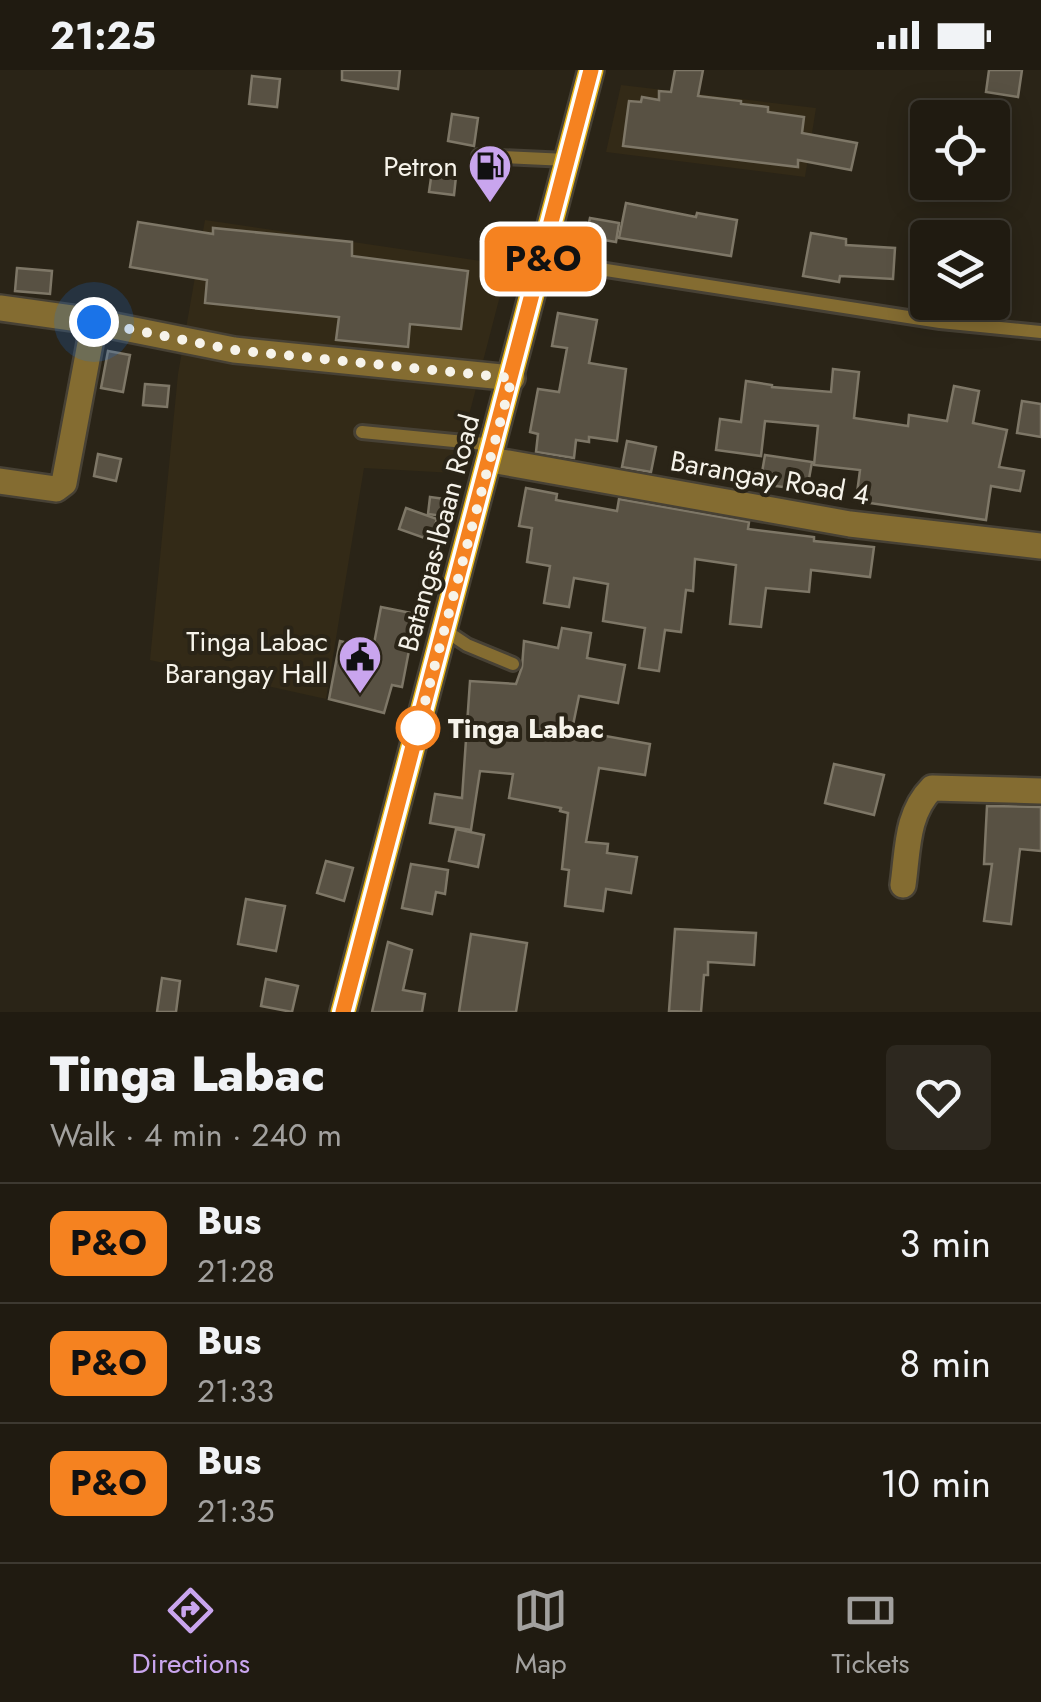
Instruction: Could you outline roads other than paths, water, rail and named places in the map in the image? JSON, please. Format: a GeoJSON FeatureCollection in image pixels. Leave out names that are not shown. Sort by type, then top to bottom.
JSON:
{"type":"FeatureCollection","features":[{"type":"Feature","properties":{"kind":"main road","name":"Batangas-Ibaan Road"},"geometry":{"type":"LineString","coordinates":[[343,1012],[591,70]]}},
{"type":"Feature","properties":{"kind":"street"},"geometry":{"type":"LineString","coordinates":[[0,308],[234,350],[512,378]]}},
{"type":"Feature","properties":{"kind":"street"},"geometry":{"type":"LineString","coordinates":[[0,481],[56,489],[64,483],[94,322]]}},
{"type":"Feature","properties":{"kind":"street","name":"Barangay Road 4"},"geometry":{"type":"LineString","coordinates":[[493,452],[850,524],[1041,546]]}},
{"type":"Feature","properties":{"kind":"street"},"geometry":{"type":"LineString","coordinates":[[903,885],[911,821],[918,802],[932,788],[1041,791]]}},
{"type":"Feature","properties":{"kind":"lane"},"geometry":{"type":"LineString","coordinates":[[479,156],[570,160]]}},
{"type":"Feature","properties":{"kind":"lane"},"geometry":{"type":"LineString","coordinates":[[542,260],[940,322],[1041,332]]}},
{"type":"Feature","properties":{"kind":"lane"},"geometry":{"type":"LineString","coordinates":[[362,432],[493,452]]}},
{"type":"Feature","properties":{"kind":"lane"},"geometry":{"type":"LineString","coordinates":[[443,629],[467,645],[513,664]]}},
{"type":"Feature","properties":{"kind":"place","name":"Petron"},"geometry":{"type":"Point","coordinates":[490,204]}},
{"type":"Feature","properties":{"kind":"place","name":"Tinga Labac Barangay Hall"},"geometry":{"type":"Point","coordinates":[360,695]}},
{"type":"Feature","properties":{"kind":"place","name":"Tinga Labac"},"geometry":{"type":"Point","coordinates":[418,728]}}]}
